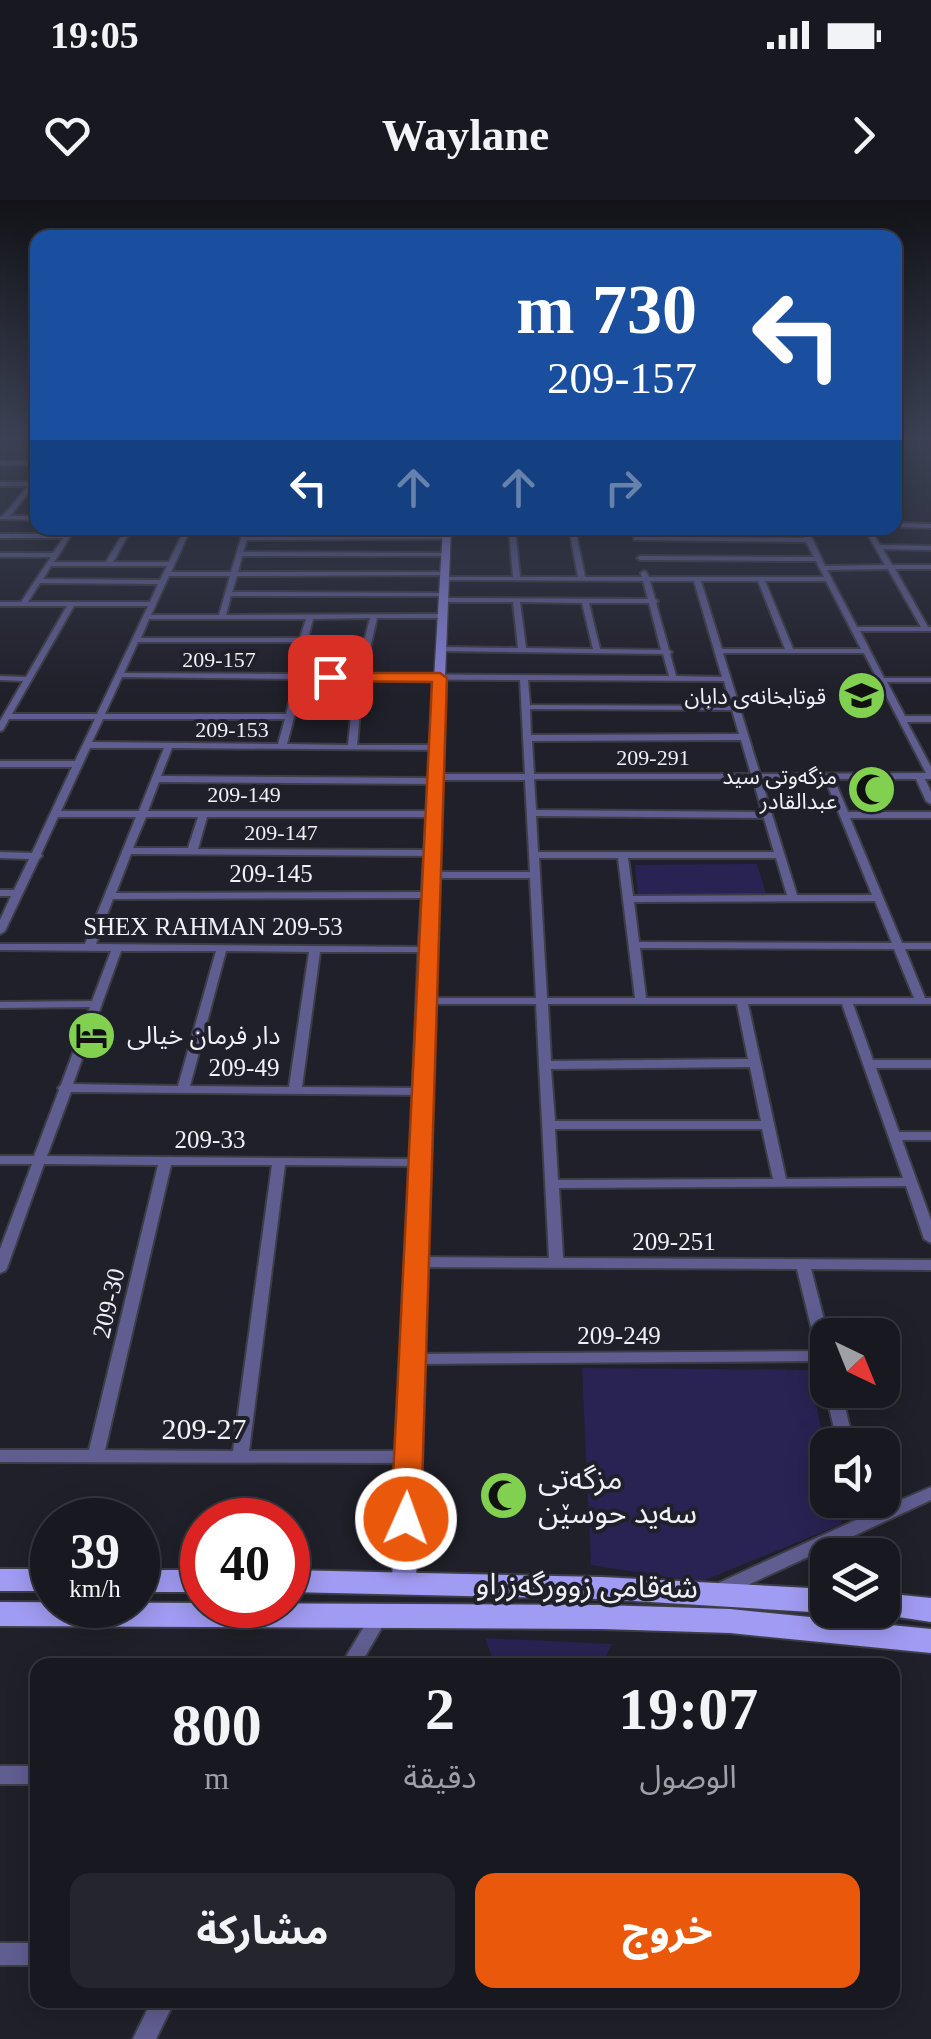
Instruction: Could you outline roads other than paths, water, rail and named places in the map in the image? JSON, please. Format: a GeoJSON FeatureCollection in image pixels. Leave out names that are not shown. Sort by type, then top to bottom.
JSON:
{"type":"FeatureCollection","features":[{"type":"Feature","properties":{"kind":"main road"},"geometry":{"type":"LineString","coordinates":[[0,1580],[30,1580]]}},
{"type":"Feature","properties":{"kind":"main road","name":"شەقامی زوورگەزراو"},"geometry":{"type":"LineString","coordinates":[[310,1581],[810,1600]]}},
{"type":"Feature","properties":{"kind":"main road"},"geometry":{"type":"LineString","coordinates":[[900,1607],[931,1610]]}},
{"type":"Feature","properties":{"kind":"main road","name":"شەقامی زوورگەزراو"},"geometry":{"type":"LineString","coordinates":[[0,1614],[730,1621],[931,1641]]}},
{"type":"Feature","properties":{"kind":"street"},"geometry":{"type":"LineString","coordinates":[[902,525],[931,526]]}},
{"type":"Feature","properties":{"kind":"street"},"geometry":{"type":"LineString","coordinates":[[902,529],[916,548]]}},
{"type":"Feature","properties":{"kind":"street"},"geometry":{"type":"LineString","coordinates":[[108,564],[125,535]]}},
{"type":"Feature","properties":{"kind":"street"},"geometry":{"type":"LineString","coordinates":[[0,931],[185,535]]}},
{"type":"Feature","properties":{"kind":"street"},"geometry":{"type":"LineString","coordinates":[[222,616],[245,535]]}},
{"type":"Feature","properties":{"kind":"street"},"geometry":{"type":"LineString","coordinates":[[244,538],[346,535]]}},
{"type":"Feature","properties":{"kind":"street"},"geometry":{"type":"LineString","coordinates":[[404,1582],[426,949],[447,535]]}},
{"type":"Feature","properties":{"kind":"street"},"geometry":{"type":"LineString","coordinates":[[513,535],[517,579]]}},
{"type":"Feature","properties":{"kind":"street"},"geometry":{"type":"LineString","coordinates":[[573,535],[582,579]]}},
{"type":"Feature","properties":{"kind":"street"},"geometry":{"type":"LineString","coordinates":[[635,535],[673,678]]}},
{"type":"Feature","properties":{"kind":"street"},"geometry":{"type":"LineString","coordinates":[[807,535],[931,776]]}},
{"type":"Feature","properties":{"kind":"street"},"geometry":{"type":"LineString","coordinates":[[871,535],[929,629]]}},
{"type":"Feature","properties":{"kind":"street"},"geometry":{"type":"LineString","coordinates":[[0,536],[68,536]]}},
{"type":"Feature","properties":{"kind":"street"},"geometry":{"type":"LineString","coordinates":[[23,604],[68,536]]}},
{"type":"Feature","properties":{"kind":"street"},"geometry":{"type":"LineString","coordinates":[[636,539],[810,540]]}},
{"type":"Feature","properties":{"kind":"street"},"geometry":{"type":"LineString","coordinates":[[878,548],[931,548]]}},
{"type":"Feature","properties":{"kind":"street"},"geometry":{"type":"LineString","coordinates":[[240,554],[446,554]]}},
{"type":"Feature","properties":{"kind":"street"},"geometry":{"type":"LineString","coordinates":[[276,574],[280,554]]}},
{"type":"Feature","properties":{"kind":"street"},"geometry":{"type":"LineString","coordinates":[[0,555],[54,555]]}},
{"type":"Feature","properties":{"kind":"street"},"geometry":{"type":"LineString","coordinates":[[640,558],[820,559]]}},
{"type":"Feature","properties":{"kind":"street"},"geometry":{"type":"LineString","coordinates":[[50,564],[108,564],[167,573]]}},
{"type":"Feature","properties":{"kind":"street"},"geometry":{"type":"LineString","coordinates":[[824,568],[931,568]]}},
{"type":"Feature","properties":{"kind":"street"},"geometry":{"type":"LineString","coordinates":[[38,582],[167,573],[830,579]]}},
{"type":"Feature","properties":{"kind":"street"},"geometry":{"type":"LineString","coordinates":[[696,579],[793,899]]}},
{"type":"Feature","properties":{"kind":"street"},"geometry":{"type":"LineString","coordinates":[[761,579],[790,651]]}},
{"type":"Feature","properties":{"kind":"street"},"geometry":{"type":"LineString","coordinates":[[228,594],[654,601]]}},
{"type":"Feature","properties":{"kind":"street"},"geometry":{"type":"LineString","coordinates":[[516,600],[522,650]]}},
{"type":"Feature","properties":{"kind":"street"},"geometry":{"type":"LineString","coordinates":[[585,601],[597,651]]}},
{"type":"Feature","properties":{"kind":"street"},"geometry":{"type":"LineString","coordinates":[[0,616],[4,604],[152,604]]}},
{"type":"Feature","properties":{"kind":"street"},"geometry":{"type":"LineString","coordinates":[[0,728],[72,604]]}},
{"type":"Feature","properties":{"kind":"street"},"geometry":{"type":"LineString","coordinates":[[282,747],[310,616]]}},
{"type":"Feature","properties":{"kind":"street"},"geometry":{"type":"LineString","coordinates":[[352,748],[360,677],[374,616]]}},
{"type":"Feature","properties":{"kind":"street"},"geometry":{"type":"LineString","coordinates":[[146,618],[443,616]]}},
{"type":"Feature","properties":{"kind":"street"},"geometry":{"type":"LineString","coordinates":[[856,629],[929,629]]}},
{"type":"Feature","properties":{"kind":"street"},"geometry":{"type":"LineString","coordinates":[[136,640],[304,640]]}},
{"type":"Feature","properties":{"kind":"street"},"geometry":{"type":"LineString","coordinates":[[442,649],[668,652]]}},
{"type":"Feature","properties":{"kind":"street"},"geometry":{"type":"LineString","coordinates":[[718,651],[868,652]]}},
{"type":"Feature","properties":{"kind":"street","name":"209-157"},"geometry":{"type":"LineString","coordinates":[[119,676],[726,679]]}},
{"type":"Feature","properties":{"kind":"street"},"geometry":{"type":"LineString","coordinates":[[0,678],[27,679]]}},
{"type":"Feature","properties":{"kind":"street"},"geometry":{"type":"LineString","coordinates":[[524,678],[556,1262]]}},
{"type":"Feature","properties":{"kind":"street"},"geometry":{"type":"LineString","coordinates":[[883,680],[931,680]]}},
{"type":"Feature","properties":{"kind":"street"},"geometry":{"type":"LineString","coordinates":[[526,707],[736,708]]}},
{"type":"Feature","properties":{"kind":"street"},"geometry":{"type":"LineString","coordinates":[[7,717],[290,716]]}},
{"type":"Feature","properties":{"kind":"street"},"geometry":{"type":"LineString","coordinates":[[903,719],[931,719]]}},
{"type":"Feature","properties":{"kind":"street"},"geometry":{"type":"LineString","coordinates":[[528,738],[744,737]]}},
{"type":"Feature","properties":{"kind":"street","name":"209-153"},"geometry":{"type":"LineString","coordinates":[[88,745],[437,748]]}},
{"type":"Feature","properties":{"kind":"street"},"geometry":{"type":"LineString","coordinates":[[89,948],[145,815],[169,746]]}},
{"type":"Feature","properties":{"kind":"street"},"geometry":{"type":"LineString","coordinates":[[0,764],[78,764]]}},
{"type":"Feature","properties":{"kind":"street"},"geometry":{"type":"LineString","coordinates":[[427,1001],[926,1000],[898,946],[828,776]]}},
{"type":"Feature","properties":{"kind":"street"},"geometry":{"type":"LineString","coordinates":[[919,776],[931,801]]}},
{"type":"Feature","properties":{"kind":"street","name":"209-291"},"geometry":{"type":"LineString","coordinates":[[156,779],[931,776]]}},
{"type":"Feature","properties":{"kind":"street"},"geometry":{"type":"LineString","coordinates":[[532,813],[768,815]]}},
{"type":"Feature","properties":{"kind":"street","name":"209-149"},"geometry":{"type":"LineString","coordinates":[[55,814],[433,814]]}},
{"type":"Feature","properties":{"kind":"street"},"geometry":{"type":"LineString","coordinates":[[192,852],[204,814]]}},
{"type":"Feature","properties":{"kind":"street"},"geometry":{"type":"LineString","coordinates":[[844,815],[931,815]]}},
{"type":"Feature","properties":{"kind":"street","name":"209-147"},"geometry":{"type":"LineString","coordinates":[[128,852],[432,853]]}},
{"type":"Feature","properties":{"kind":"street"},"geometry":{"type":"LineString","coordinates":[[0,855],[37,856]]}},
{"type":"Feature","properties":{"kind":"street"},"geometry":{"type":"LineString","coordinates":[[534,855],[780,855]]}},
{"type":"Feature","properties":{"kind":"street"},"geometry":{"type":"LineString","coordinates":[[623,855],[642,1001]]}},
{"type":"Feature","properties":{"kind":"street","name":"209-145"},"geometry":{"type":"LineString","coordinates":[[111,896],[431,885],[535,875]]}},
{"type":"Feature","properties":{"kind":"street"},"geometry":{"type":"LineString","coordinates":[[0,893],[18,893]]}},
{"type":"Feature","properties":{"kind":"street"},"geometry":{"type":"LineString","coordinates":[[630,899],[878,898]]}},
{"type":"Feature","properties":{"kind":"street"},"geometry":{"type":"LineString","coordinates":[[635,946],[931,946]]}},
{"type":"Feature","properties":{"kind":"street","name":"SHEX RAHMAN 209-53"},"geometry":{"type":"LineString","coordinates":[[0,947],[426,949]]}},
{"type":"Feature","properties":{"kind":"street"},"geometry":{"type":"LineString","coordinates":[[0,1268],[117,948]]}},
{"type":"Feature","properties":{"kind":"street"},"geometry":{"type":"LineString","coordinates":[[183,1089],[222,948]]}},
{"type":"Feature","properties":{"kind":"street"},"geometry":{"type":"LineString","coordinates":[[296,1090],[315,948]]}},
{"type":"Feature","properties":{"kind":"street"},"geometry":{"type":"LineString","coordinates":[[846,1000],[931,1239]]}},
{"type":"Feature","properties":{"kind":"street"},"geometry":{"type":"LineString","coordinates":[[742,1001],[780,1183]]}},
{"type":"Feature","properties":{"kind":"street"},"geometry":{"type":"LineString","coordinates":[[0,1005],[98,1004]]}},
{"type":"Feature","properties":{"kind":"street"},"geometry":{"type":"LineString","coordinates":[[545,1065],[755,1063]]}},
{"type":"Feature","properties":{"kind":"street"},"geometry":{"type":"LineString","coordinates":[[868,1064],[931,1064]]}},
{"type":"Feature","properties":{"kind":"street","name":"209-49"},"geometry":{"type":"LineString","coordinates":[[64,1088],[423,1092]]}},
{"type":"Feature","properties":{"kind":"street"},"geometry":{"type":"LineString","coordinates":[[548,1125],[768,1126]]}},
{"type":"Feature","properties":{"kind":"street"},"geometry":{"type":"LineString","coordinates":[[894,1136],[931,1136]]}},
{"type":"Feature","properties":{"kind":"street","name":"209-33"},"geometry":{"type":"LineString","coordinates":[[0,1160],[420,1162]]}},
{"type":"Feature","properties":{"kind":"street","name":"209-30"},"geometry":{"type":"LineString","coordinates":[[94,1456],[164,1161]]}},
{"type":"Feature","properties":{"kind":"street"},"geometry":{"type":"LineString","coordinates":[[240,1456],[279,1162]]}},
{"type":"Feature","properties":{"kind":"street"},"geometry":{"type":"LineString","coordinates":[[552,1184],[911,1182]]}},
{"type":"Feature","properties":{"kind":"street","name":"209-251"},"geometry":{"type":"LineString","coordinates":[[416,1262],[931,1264]]}},
{"type":"Feature","properties":{"kind":"street"},"geometry":{"type":"LineString","coordinates":[[803,1264],[816,1318]]}},
{"type":"Feature","properties":{"kind":"street","name":"209-249"},"geometry":{"type":"LineString","coordinates":[[412,1359],[810,1361]]}},
{"type":"Feature","properties":{"kind":"street","name":"209-27"},"geometry":{"type":"LineString","coordinates":[[0,1456],[408,1456]]}},
{"type":"Feature","properties":{"kind":"street"},"geometry":{"type":"LineString","coordinates":[[714,1594],[931,1493]]}},
{"type":"Feature","properties":{"kind":"street"},"geometry":{"type":"LineString","coordinates":[[864,1518],[865,1523]]}},
{"type":"Feature","properties":{"kind":"street"},"geometry":{"type":"LineString","coordinates":[[354,1658],[380,1616]]}},
{"type":"Feature","properties":{"kind":"street"},"geometry":{"type":"LineString","coordinates":[[0,1775],[30,1775]]}},
{"type":"Feature","properties":{"kind":"street"},"geometry":{"type":"LineString","coordinates":[[0,1954],[30,1954]]}},
{"type":"Feature","properties":{"kind":"street"},"geometry":{"type":"LineString","coordinates":[[144,2039],[160,2008]]}},
{"type":"Feature","properties":{"kind":"place","name":"قوتابخانەی دابان"},"geometry":{"type":"Point","coordinates":[861,696]}},
{"type":"Feature","properties":{"kind":"place","name":"مزگەوتی سید عبدالقادر"},"geometry":{"type":"Point","coordinates":[872,789]}},
{"type":"Feature","properties":{"kind":"place","name":"دار فرمان خیالی"},"geometry":{"type":"Point","coordinates":[92,1035]}},
{"type":"Feature","properties":{"kind":"place","name":"مزگەتی سەید حوسێن"},"geometry":{"type":"Point","coordinates":[503,1496]}}]}
